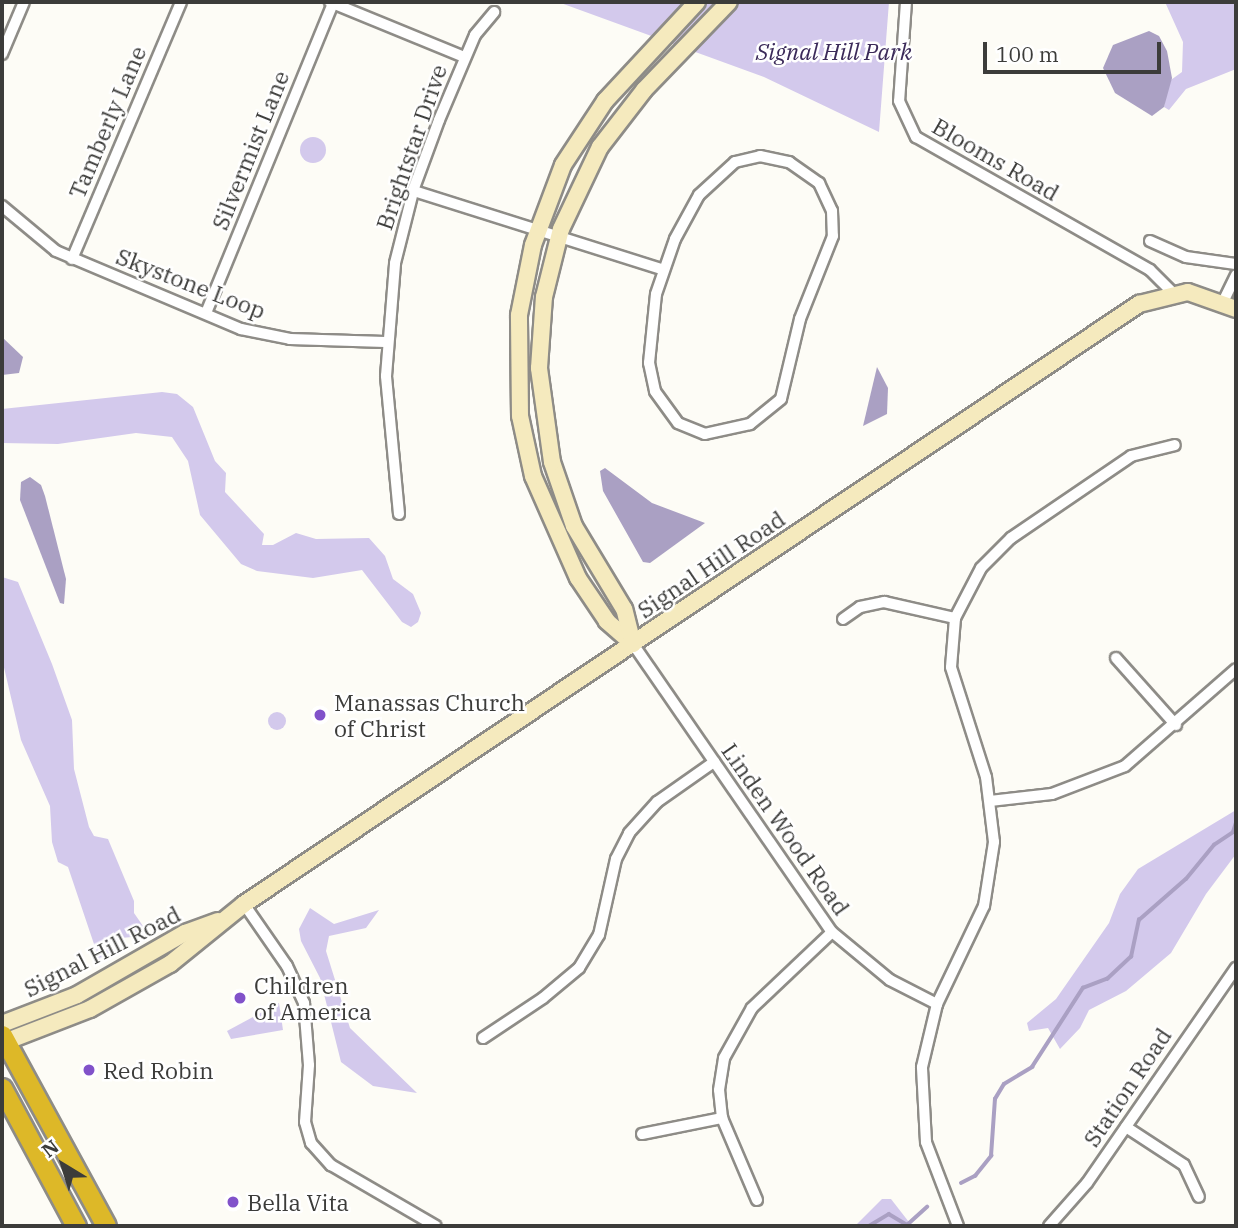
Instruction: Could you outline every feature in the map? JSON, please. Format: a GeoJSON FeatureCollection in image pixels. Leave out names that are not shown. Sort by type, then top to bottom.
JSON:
{"type":"FeatureCollection","features":[{"type":"Feature","properties":{"kind":"highway"},"geometry":{"type":"LineString","coordinates":[[3,1036],[106,1226]]}},
{"type":"Feature","properties":{"kind":"highway"},"geometry":{"type":"LineString","coordinates":[[2,1088],[76,1226]]}},
{"type":"Feature","properties":{"kind":"main road"},"geometry":{"type":"LineString","coordinates":[[633,643],[607,621],[571,567],[549,519],[526,447],[517,344],[524,284],[538,229],[563,165],[604,101],[697,2]]}},
{"type":"Feature","properties":{"kind":"main road"},"geometry":{"type":"LineString","coordinates":[[633,643],[624,609],[574,526],[546,432],[540,332],[559,236],[589,165],[621,118],[729,2]]}},
{"type":"Feature","properties":{"kind":"main road","name":"Signal Hill Road"},"geometry":{"type":"LineString","coordinates":[[3,1036],[123,993],[195,947],[223,919],[244,904],[1139,304],[1173,293],[1188,292],[1229,305]]}},
{"type":"Feature","properties":{"kind":"street"},"geometry":{"type":"LineString","coordinates":[[2,54],[24,2]]}},
{"type":"Feature","properties":{"kind":"street","name":"Tamberly Lane"},"geometry":{"type":"LineString","coordinates":[[72,258],[181,2]]}},
{"type":"Feature","properties":{"kind":"street"},"geometry":{"type":"LineString","coordinates":[[331,2],[464,57]]}},
{"type":"Feature","properties":{"kind":"street","name":"Silvermist Lane"},"geometry":{"type":"LineString","coordinates":[[206,313],[331,2]]}},
{"type":"Feature","properties":{"kind":"street","name":"Blooms Road"},"geometry":{"type":"LineString","coordinates":[[906,2],[899,101],[916,136],[1150,270],[1173,293]]}},
{"type":"Feature","properties":{"kind":"street","name":"Brightstar Drive"},"geometry":{"type":"LineString","coordinates":[[400,514],[386,342],[395,263],[414,191],[464,57],[494,12]]}},
{"type":"Feature","properties":{"kind":"street"},"geometry":{"type":"LineString","coordinates":[[760,156],[789,162],[812,176],[827,195],[833,236],[800,319],[787,385],[773,410],[750,424],[705,434],[678,423],[661,403],[649,363],[662,269],[699,195],[735,162],[760,156]]}},
{"type":"Feature","properties":{"kind":"street"},"geometry":{"type":"LineString","coordinates":[[414,191],[662,269]]}},
{"type":"Feature","properties":{"kind":"street","name":"Skystone Loop"},"geometry":{"type":"LineString","coordinates":[[2,206],[36,238],[72,258],[263,334],[386,342]]}},
{"type":"Feature","properties":{"kind":"street"},"geometry":{"type":"LineString","coordinates":[[1150,241],[1186,257],[1236,264]]}},
{"type":"Feature","properties":{"kind":"street"},"geometry":{"type":"LineString","coordinates":[[1229,305],[1236,275]]}},
{"type":"Feature","properties":{"kind":"street"},"geometry":{"type":"LineString","coordinates":[[958,1226],[933,1169],[922,1115],[925,1045],[937,1004],[988,894],[994,842],[990,801],[951,667],[955,618],[974,578],[1011,538],[1130,456],[1175,445]]}},
{"type":"Feature","properties":{"kind":"street"},"geometry":{"type":"LineString","coordinates":[[843,619],[860,607],[884,602],[955,618]]}},
{"type":"Feature","properties":{"kind":"street","name":"Linden Wood Road"},"geometry":{"type":"LineString","coordinates":[[633,643],[832,932],[890,979],[937,1004]]}},
{"type":"Feature","properties":{"kind":"street"},"geometry":{"type":"LineString","coordinates":[[1116,658],[1176,725]]}},
{"type":"Feature","properties":{"kind":"street"},"geometry":{"type":"LineString","coordinates":[[990,801],[1052,794],[1099,780],[1141,755],[1236,669]]}},
{"type":"Feature","properties":{"kind":"street"},"geometry":{"type":"LineString","coordinates":[[483,1038],[543,998],[579,968],[599,935],[616,859],[629,833],[657,802],[714,762]]}},
{"type":"Feature","properties":{"kind":"street"},"geometry":{"type":"LineString","coordinates":[[244,904],[287,966],[304,1003],[309,1065],[305,1122],[311,1143],[331,1165],[436,1226]]}},
{"type":"Feature","properties":{"kind":"street"},"geometry":{"type":"LineString","coordinates":[[757,1200],[722,1118],[720,1078],[740,1025],[832,932]]}},
{"type":"Feature","properties":{"kind":"street","name":"Station Road"},"geometry":{"type":"LineString","coordinates":[[1049,1226],[1087,1183],[1236,968]]}},
{"type":"Feature","properties":{"kind":"street"},"geometry":{"type":"LineString","coordinates":[[642,1134],[722,1118]]}},
{"type":"Feature","properties":{"kind":"street"},"geometry":{"type":"LineString","coordinates":[[1126,1127],[1184,1165],[1199,1197]]}},
{"type":"Feature","properties":{"kind":"green space","name":"Signal Hill Park"},"geometry":{"type":"Polygon","coordinates":[[[558,2],[889,2],[879,132],[764,77],[558,2]]]}},
{"type":"Feature","properties":{"kind":"green space"},"geometry":{"type":"Polygon","coordinates":[[[1165,2],[1236,2],[1236,69],[1186,89],[1169,110],[1164,107],[1168,82],[1182,72],[1183,42],[1165,2]]]}},
{"type":"Feature","properties":{"kind":"green space"},"geometry":{"type":"Polygon","coordinates":[[[313,137],[322,141],[326,150],[322,159],[313,163],[304,159],[300,150],[304,141],[313,137]]]}},
{"type":"Feature","properties":{"kind":"green space"},"geometry":{"type":"Polygon","coordinates":[[[162,392],[177,394],[193,407],[215,461],[226,473],[225,492],[264,534],[262,545],[273,545],[296,533],[316,539],[369,538],[385,556],[393,579],[413,594],[421,613],[418,622],[411,627],[402,622],[362,570],[313,578],[257,571],[241,564],[200,515],[188,461],[172,437],[136,433],[58,444],[2,443],[2,409],[162,392]]]}},
{"type":"Feature","properties":{"kind":"green space"},"geometry":{"type":"Polygon","coordinates":[[[2,577],[18,582],[52,664],[72,720],[74,769],[89,827],[94,836],[108,839],[134,901],[134,913],[143,926],[143,936],[121,938],[105,961],[93,960],[96,950],[68,867],[58,862],[52,842],[50,806],[21,740],[2,659],[2,577]]]}},
{"type":"Feature","properties":{"kind":"green space"},"geometry":{"type":"Polygon","coordinates":[[[277,712],[283,715],[286,721],[283,727],[277,730],[271,727],[268,721],[271,715],[277,712]]]}},
{"type":"Feature","properties":{"kind":"green space"},"geometry":{"type":"Polygon","coordinates":[[[1236,810],[1236,854],[1206,894],[1171,953],[1126,991],[1089,1010],[1080,1028],[1060,1049],[1048,1028],[1029,1031],[1027,1023],[1056,999],[1109,923],[1120,894],[1138,869],[1236,810]]]}},
{"type":"Feature","properties":{"kind":"green space"},"geometry":{"type":"Polygon","coordinates":[[[310,908],[334,924],[379,910],[366,928],[329,936],[326,951],[350,1028],[417,1093],[373,1086],[341,1062],[320,978],[301,941],[299,929],[310,908]]]}},
{"type":"Feature","properties":{"kind":"green space"},"geometry":{"type":"Polygon","coordinates":[[[279,1003],[283,1030],[231,1039],[227,1031],[279,1003]]]}},
{"type":"Feature","properties":{"kind":"green space"},"geometry":{"type":"Polygon","coordinates":[[[882,1199],[891,1199],[912,1226],[855,1226],[882,1199]]]}},
{"type":"Feature","properties":{"kind":"shaded area"},"geometry":{"type":"Polygon","coordinates":[[[1149,31],[1159,36],[1167,51],[1172,78],[1164,107],[1152,116],[1115,93],[1103,68],[1113,45],[1149,31]]]}},
{"type":"Feature","properties":{"kind":"shaded area"},"geometry":{"type":"Polygon","coordinates":[[[2,337],[23,357],[19,373],[2,375],[2,337]]]}},
{"type":"Feature","properties":{"kind":"shaded area"},"geometry":{"type":"Polygon","coordinates":[[[877,367],[888,388],[887,414],[863,426],[877,367]]]}},
{"type":"Feature","properties":{"kind":"shaded area"},"geometry":{"type":"Polygon","coordinates":[[[605,468],[652,503],[705,523],[650,563],[643,562],[603,491],[600,471],[605,468]]]}},
{"type":"Feature","properties":{"kind":"shaded area"},"geometry":{"type":"Polygon","coordinates":[[[30,477],[41,485],[45,496],[66,579],[64,604],[60,603],[20,500],[21,482],[30,477]]]}},
{"type":"Feature","properties":{"kind":"waterway"},"geometry":{"type":"LineString","coordinates":[[961,1183],[975,1176],[991,1156],[995,1099],[1004,1084],[1032,1067],[1083,988],[1107,979],[1131,957],[1139,920],[1186,879],[1214,845],[1233,832],[1236,823]]}},
{"type":"Feature","properties":{"kind":"waterway"},"geometry":{"type":"LineString","coordinates":[[869,1226],[889,1214],[907,1225],[927,1207]]}},
{"type":"Feature","properties":{"kind":"place","name":"Manassas Church of Christ"},"geometry":{"type":"Point","coordinates":[320,715]}},
{"type":"Feature","properties":{"kind":"place","name":"Children of America"},"geometry":{"type":"Point","coordinates":[240,998]}},
{"type":"Feature","properties":{"kind":"place","name":"Red Robin"},"geometry":{"type":"Point","coordinates":[89,1070]}},
{"type":"Feature","properties":{"kind":"place","name":"Bella Vita"},"geometry":{"type":"Point","coordinates":[233,1202]}}]}
